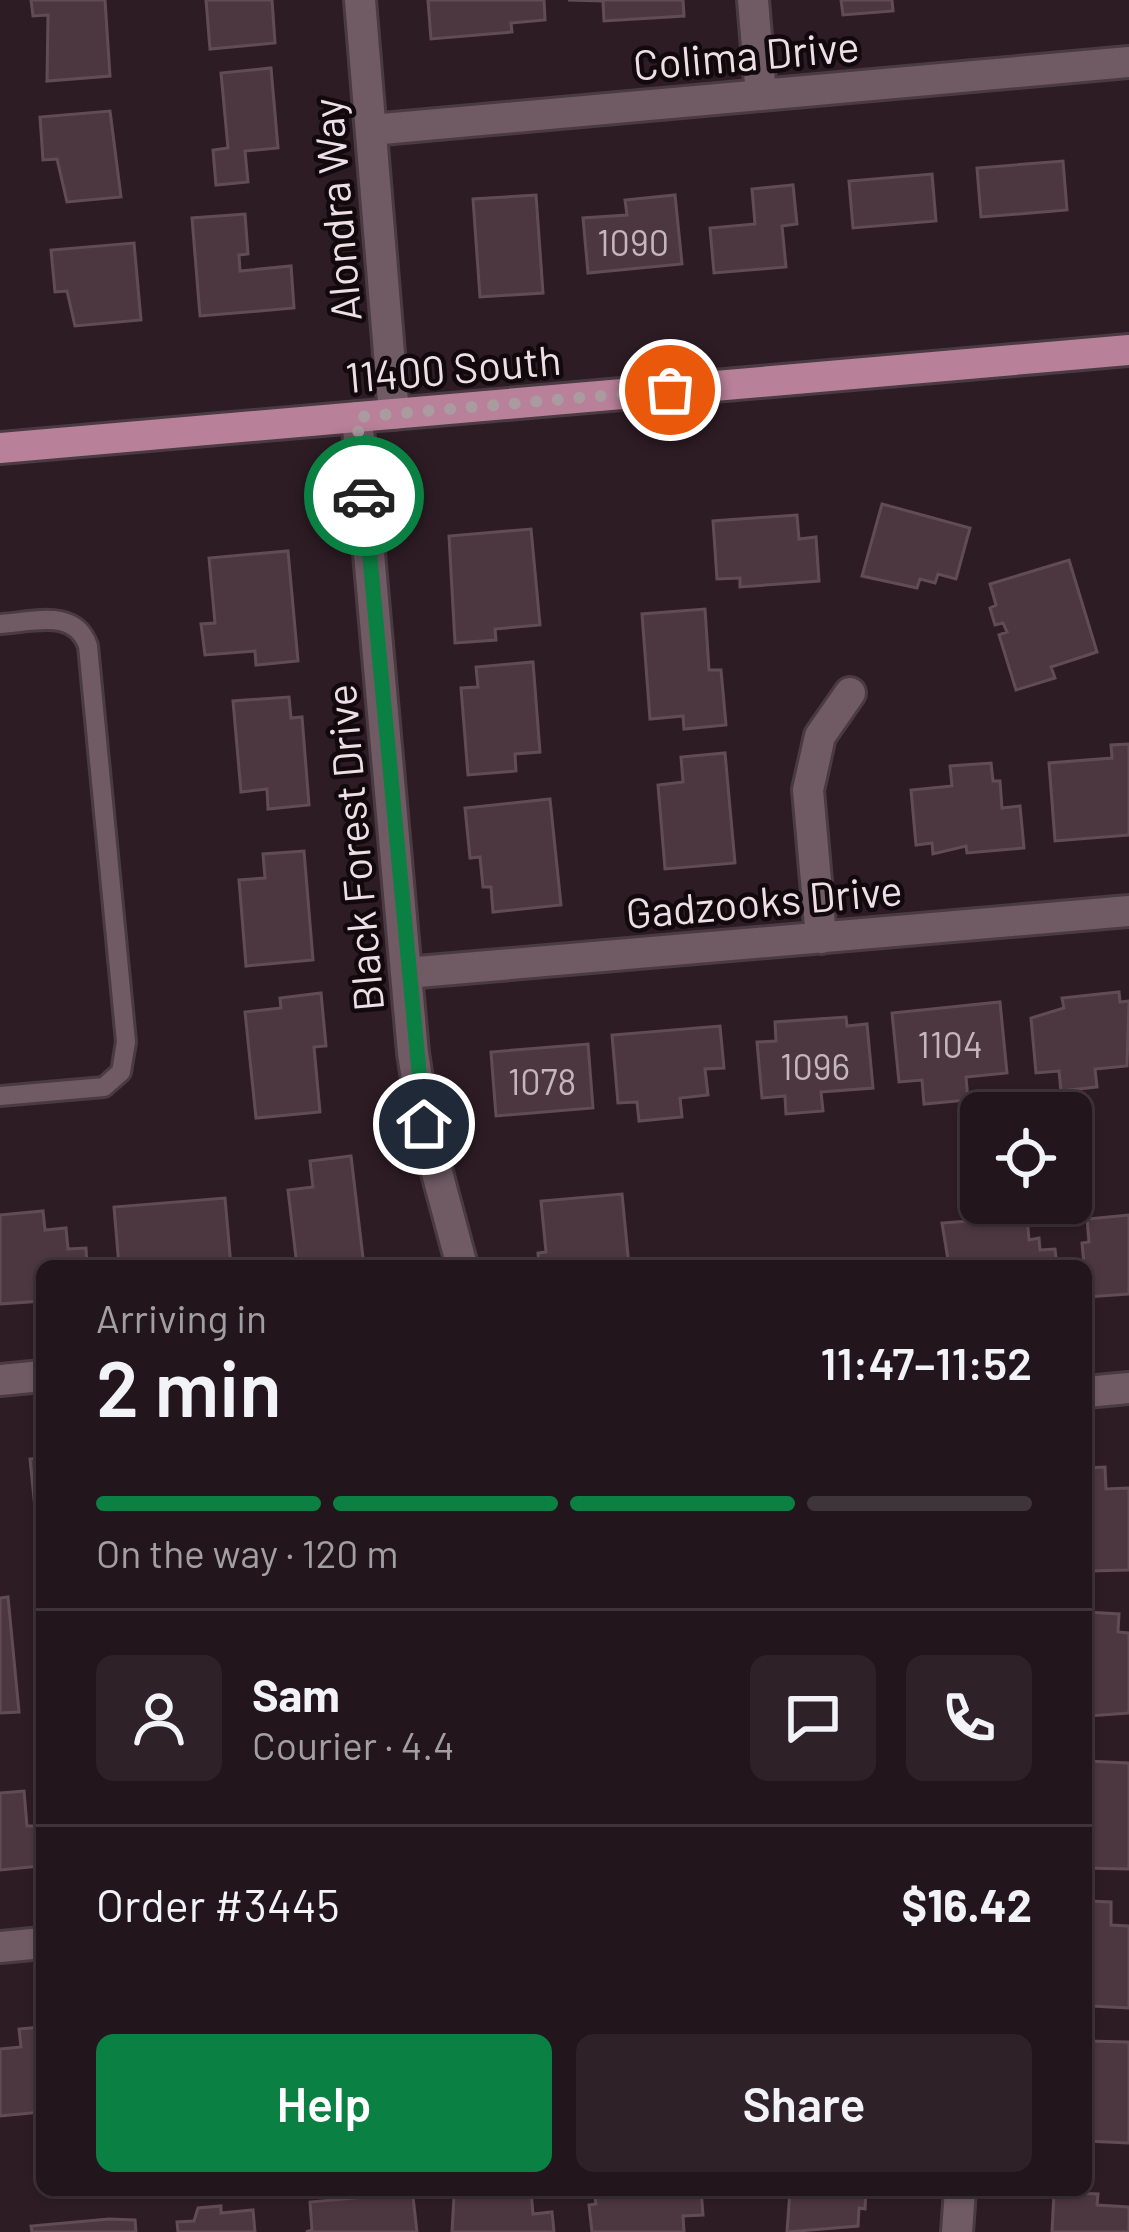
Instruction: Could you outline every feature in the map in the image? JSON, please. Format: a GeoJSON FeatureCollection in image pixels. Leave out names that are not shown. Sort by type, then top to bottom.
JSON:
{"type":"FeatureCollection","features":[{"type":"Feature","properties":{"kind":"main road","name":"11400 South"},"geometry":{"type":"LineString","coordinates":[[0,448],[1129,350]]}},
{"type":"Feature","properties":{"kind":"street","name":"Alondra Way"},"geometry":{"type":"LineString","coordinates":[[360,0],[394,414]]}},
{"type":"Feature","properties":{"kind":"street"},"geometry":{"type":"LineString","coordinates":[[753,0],[761,95]]}},
{"type":"Feature","properties":{"kind":"street","name":"Colima Drive"},"geometry":{"type":"LineString","coordinates":[[370,130],[1129,62]]}},
{"type":"Feature","properties":{"kind":"street","name":"Black Forest Drive"},"geometry":{"type":"LineString","coordinates":[[357,417],[406,973],[424,1124],[460,1260]]}},
{"type":"Feature","properties":{"kind":"street"},"geometry":{"type":"LineString","coordinates":[[821,938],[808,790],[820,736],[850,693]]}},
{"type":"Feature","properties":{"kind":"street","name":"Gadzooks Drive"},"geometry":{"type":"LineString","coordinates":[[406,973],[1129,911]]}},
{"type":"Feature","properties":{"kind":"street"},"geometry":{"type":"LineString","coordinates":[[0,1380],[36,1377]]}},
{"type":"Feature","properties":{"kind":"street"},"geometry":{"type":"LineString","coordinates":[[1092,1391],[1129,1388]]}},
{"type":"Feature","properties":{"kind":"street"},"geometry":{"type":"LineString","coordinates":[[0,1947],[36,1944]]}},
{"type":"Feature","properties":{"kind":"street"},"geometry":{"type":"LineString","coordinates":[[957,2232],[960,2196]]}},
{"type":"Feature","properties":{"kind":"lane"},"geometry":{"type":"LineString","coordinates":[[0,624],[70,620],[82,629],[88,646],[126,1042],[121,1072],[104,1088],[0,1096]]}},
{"type":"Feature","properties":{"kind":"building"},"geometry":{"type":"Polygon","coordinates":[[[31,0],[105,0],[110,76],[47,81],[48,15],[33,16],[31,0]]]}},
{"type":"Feature","properties":{"kind":"building"},"geometry":{"type":"Polygon","coordinates":[[[206,0],[272,0],[275,43],[210,49],[206,0]]]}},
{"type":"Feature","properties":{"kind":"building"},"geometry":{"type":"Polygon","coordinates":[[[428,0],[544,0],[545,20],[511,23],[512,32],[431,39],[428,0]]]}},
{"type":"Feature","properties":{"kind":"building"},"geometry":{"type":"Polygon","coordinates":[[[568,0],[683,0],[684,16],[604,21],[603,1],[568,0]]]}},
{"type":"Feature","properties":{"kind":"building"},"geometry":{"type":"Polygon","coordinates":[[[841,0],[892,0],[893,11],[843,15],[841,0]]]}},
{"type":"Feature","properties":{"kind":"building"},"geometry":{"type":"Polygon","coordinates":[[[271,68],[278,148],[245,151],[248,182],[216,185],[213,150],[228,148],[221,73],[271,68]]]}},
{"type":"Feature","properties":{"kind":"building"},"geometry":{"type":"Polygon","coordinates":[[[110,111],[121,197],[67,202],[57,159],[43,160],[40,117],[110,111]]]}},
{"type":"Feature","properties":{"kind":"building"},"geometry":{"type":"Polygon","coordinates":[[[1063,161],[1067,210],[981,217],[977,168],[1063,161]]]}},
{"type":"Feature","properties":{"kind":"building"},"geometry":{"type":"Polygon","coordinates":[[[932,174],[936,221],[853,228],[849,181],[932,174]]]}},
{"type":"Feature","properties":{"kind":"building"},"geometry":{"type":"Polygon","coordinates":[[[793,185],[797,224],[782,226],[786,267],[714,273],[710,228],[755,224],[752,189],[793,185]]]}},
{"type":"Feature","properties":{"kind":"building"},"geometry":{"type":"Polygon","coordinates":[[[536,195],[543,293],[480,297],[473,199],[536,195]]]}},
{"type":"Feature","properties":{"kind":"building"},"geometry":{"type":"Polygon","coordinates":[[[675,195],[682,264],[588,273],[583,218],[627,215],[625,200],[675,195]]]}},
{"type":"Feature","properties":{"kind":"building"},"geometry":{"type":"Polygon","coordinates":[[[245,214],[248,254],[239,255],[240,271],[291,266],[294,308],[200,316],[192,218],[245,214]]]}},
{"type":"Feature","properties":{"kind":"building"},"geometry":{"type":"Polygon","coordinates":[[[134,243],[141,320],[75,326],[67,291],[55,292],[51,250],[134,243]]]}},
{"type":"Feature","properties":{"kind":"building"},"geometry":{"type":"Polygon","coordinates":[[[882,504],[970,528],[956,579],[938,574],[935,583],[920,579],[917,588],[862,576],[882,504]]]}},
{"type":"Feature","properties":{"kind":"building"},"geometry":{"type":"Polygon","coordinates":[[[797,515],[799,539],[816,537],[819,581],[740,587],[740,578],[717,579],[713,521],[797,515]]]}},
{"type":"Feature","properties":{"kind":"building"},"geometry":{"type":"Polygon","coordinates":[[[531,529],[540,625],[495,629],[496,640],[455,643],[449,536],[531,529]]]}},
{"type":"Feature","properties":{"kind":"building"},"geometry":{"type":"Polygon","coordinates":[[[288,551],[298,661],[256,665],[255,651],[205,655],[201,624],[215,623],[209,558],[288,551]]]}},
{"type":"Feature","properties":{"kind":"building"},"geometry":{"type":"Polygon","coordinates":[[[1069,560],[1097,652],[1051,667],[1055,678],[1016,690],[999,635],[1007,632],[1003,623],[995,625],[990,608],[996,605],[990,584],[1069,560]]]}},
{"type":"Feature","properties":{"kind":"building"},"geometry":{"type":"Polygon","coordinates":[[[705,609],[709,670],[721,670],[726,725],[684,729],[683,716],[650,719],[642,614],[705,609]]]}},
{"type":"Feature","properties":{"kind":"building"},"geometry":{"type":"Polygon","coordinates":[[[533,662],[540,752],[515,754],[516,771],[468,775],[461,688],[478,687],[476,667],[533,662]]]}},
{"type":"Feature","properties":{"kind":"building"},"geometry":{"type":"Polygon","coordinates":[[[289,697],[291,718],[302,717],[309,805],[268,809],[267,789],[241,792],[233,701],[289,697]]]}},
{"type":"Feature","properties":{"kind":"building"},"geometry":{"type":"Polygon","coordinates":[[[1129,744],[1129,835],[1055,841],[1049,763],[1112,758],[1111,745],[1129,744]]]}},
{"type":"Feature","properties":{"kind":"building"},"geometry":{"type":"Polygon","coordinates":[[[725,753],[735,863],[665,869],[658,785],[683,782],[681,757],[725,753]]]}},
{"type":"Feature","properties":{"kind":"building"},"geometry":{"type":"Polygon","coordinates":[[[991,763],[993,781],[1000,781],[1002,808],[1020,806],[1024,848],[967,853],[966,846],[933,854],[932,843],[916,845],[911,790],[952,786],[950,766],[991,763]]]}},
{"type":"Feature","properties":{"kind":"building"},"geometry":{"type":"Polygon","coordinates":[[[550,799],[561,905],[493,912],[491,887],[483,887],[480,857],[470,858],[465,808],[550,799]]]}},
{"type":"Feature","properties":{"kind":"building"},"geometry":{"type":"Polygon","coordinates":[[[304,851],[313,960],[246,966],[239,880],[265,878],[263,854],[304,851]]]}},
{"type":"Feature","properties":{"kind":"building"},"geometry":{"type":"Polygon","coordinates":[[[1119,992],[1120,1002],[1129,1001],[1127,1066],[1095,1069],[1097,1087],[1061,1091],[1059,1071],[1036,1073],[1031,1018],[1064,1008],[1062,998],[1119,992]]]}},
{"type":"Feature","properties":{"kind":"building"},"geometry":{"type":"Polygon","coordinates":[[[321,993],[326,1046],[314,1047],[320,1112],[256,1118],[245,1012],[281,1008],[280,998],[321,993]]]}},
{"type":"Feature","properties":{"kind":"building"},"geometry":{"type":"Polygon","coordinates":[[[1000,1002],[1007,1073],[966,1077],[967,1092],[960,1092],[960,1101],[924,1104],[922,1080],[899,1082],[892,1013],[1000,1002]]]}},
{"type":"Feature","properties":{"kind":"building"},"geometry":{"type":"Polygon","coordinates":[[[846,1017],[847,1026],[867,1024],[873,1088],[821,1092],[823,1111],[786,1114],[785,1096],[762,1098],[757,1042],[776,1041],[775,1022],[846,1017]]]}},
{"type":"Feature","properties":{"kind":"building"},"geometry":{"type":"Polygon","coordinates":[[[720,1026],[724,1068],[705,1069],[708,1095],[680,1098],[682,1117],[639,1121],[637,1102],[618,1103],[612,1035],[720,1026]]]}},
{"type":"Feature","properties":{"kind":"building"},"geometry":{"type":"Polygon","coordinates":[[[588,1044],[593,1108],[496,1116],[491,1052],[588,1044]]]}},
{"type":"Feature","properties":{"kind":"building"},"geometry":{"type":"Polygon","coordinates":[[[351,1156],[363,1260],[296,1260],[288,1190],[313,1187],[310,1161],[351,1156]]]}},
{"type":"Feature","properties":{"kind":"building"},"geometry":{"type":"Polygon","coordinates":[[[622,1194],[628,1260],[539,1260],[538,1253],[546,1252],[541,1201],[622,1194]]]}},
{"type":"Feature","properties":{"kind":"building"},"geometry":{"type":"Polygon","coordinates":[[[225,1198],[230,1260],[118,1260],[114,1207],[225,1198]]]}},
{"type":"Feature","properties":{"kind":"building"},"geometry":{"type":"Polygon","coordinates":[[[43,1211],[45,1230],[66,1228],[68,1249],[86,1248],[87,1260],[36,1260],[36,1301],[0,1304],[0,1215],[43,1211]]]}},
{"type":"Feature","properties":{"kind":"building"},"geometry":{"type":"Polygon","coordinates":[[[1129,1215],[1129,1294],[1092,1297],[1092,1260],[1084,1260],[1082,1243],[1089,1242],[1087,1224],[1092,1219],[1129,1215]]]}},
{"type":"Feature","properties":{"kind":"building"},"geometry":{"type":"Polygon","coordinates":[[[942,1223],[1028,1224],[1029,1240],[1039,1238],[1040,1250],[1055,1249],[1056,1260],[948,1260],[942,1223]]]}},
{"type":"Feature","properties":{"kind":"building"},"geometry":{"type":"Polygon","coordinates":[[[36,1458],[36,1518],[30,1459],[36,1458]]]}},
{"type":"Feature","properties":{"kind":"building"},"geometry":{"type":"Polygon","coordinates":[[[1105,1467],[1106,1489],[1129,1488],[1129,1570],[1092,1571],[1092,1468],[1105,1467]]]}},
{"type":"Feature","properties":{"kind":"building"},"geometry":{"type":"Polygon","coordinates":[[[8,1597],[19,1712],[0,1713],[0,1598],[8,1597]]]}},
{"type":"Feature","properties":{"kind":"building"},"geometry":{"type":"Polygon","coordinates":[[[1092,1612],[1119,1614],[1118,1632],[1129,1633],[1129,1713],[1092,1716],[1092,1612]]]}},
{"type":"Feature","properties":{"kind":"building"},"geometry":{"type":"Polygon","coordinates":[[[1092,1761],[1129,1763],[1129,1869],[1092,1868],[1092,1761]]]}},
{"type":"Feature","properties":{"kind":"building"},"geometry":{"type":"Polygon","coordinates":[[[24,1791],[27,1826],[36,1826],[36,1866],[0,1870],[0,1793],[24,1791]]]}},
{"type":"Feature","properties":{"kind":"building"},"geometry":{"type":"Polygon","coordinates":[[[1092,1901],[1111,1902],[1111,1925],[1129,1926],[1129,2008],[1092,2006],[1092,1901]]]}},
{"type":"Feature","properties":{"kind":"building"},"geometry":{"type":"Polygon","coordinates":[[[36,2028],[36,2113],[0,2116],[0,2049],[21,2047],[19,2029],[36,2028]]]}},
{"type":"Feature","properties":{"kind":"building"},"geometry":{"type":"Polygon","coordinates":[[[1092,2041],[1129,2042],[1129,2143],[1092,2141],[1092,2041]]]}},
{"type":"Feature","properties":{"kind":"building"},"geometry":{"type":"Polygon","coordinates":[[[1098,2194],[1097,2205],[1129,2207],[1129,2232],[1052,2232],[1054,2196],[1098,2194]]]}},
{"type":"Feature","properties":{"kind":"building"},"geometry":{"type":"Polygon","coordinates":[[[454,2196],[532,2196],[533,2214],[552,2212],[554,2232],[452,2232],[454,2196]]]}},
{"type":"Feature","properties":{"kind":"building"},"geometry":{"type":"Polygon","coordinates":[[[595,2196],[701,2196],[703,2215],[683,2216],[684,2232],[592,2232],[589,2205],[596,2204],[595,2196]]]}},
{"type":"Feature","properties":{"kind":"building"},"geometry":{"type":"Polygon","coordinates":[[[790,2196],[866,2196],[858,2226],[787,2232],[790,2196]]]}},
{"type":"Feature","properties":{"kind":"building"},"geometry":{"type":"Polygon","coordinates":[[[413,2197],[417,2232],[306,2232],[312,2230],[310,2202],[413,2197]]]}},
{"type":"Feature","properties":{"kind":"building"},"geometry":{"type":"Polygon","coordinates":[[[221,2206],[221,2213],[253,2210],[255,2232],[178,2232],[177,2222],[194,2221],[198,2208],[221,2206]]]}},
{"type":"Feature","properties":{"kind":"building"},"geometry":{"type":"Polygon","coordinates":[[[135,2220],[136,2232],[32,2232],[31,2226],[135,2220]]]}},
{"type":"Feature","properties":{"kind":"way so far"},"geometry":{"type":"LineString","coordinates":[[364,496],[357,417],[670,390]]}},
{"type":"Feature","properties":{"kind":"route"},"geometry":{"type":"LineString","coordinates":[[364,496],[413,1053],[424,1124]]}}]}
